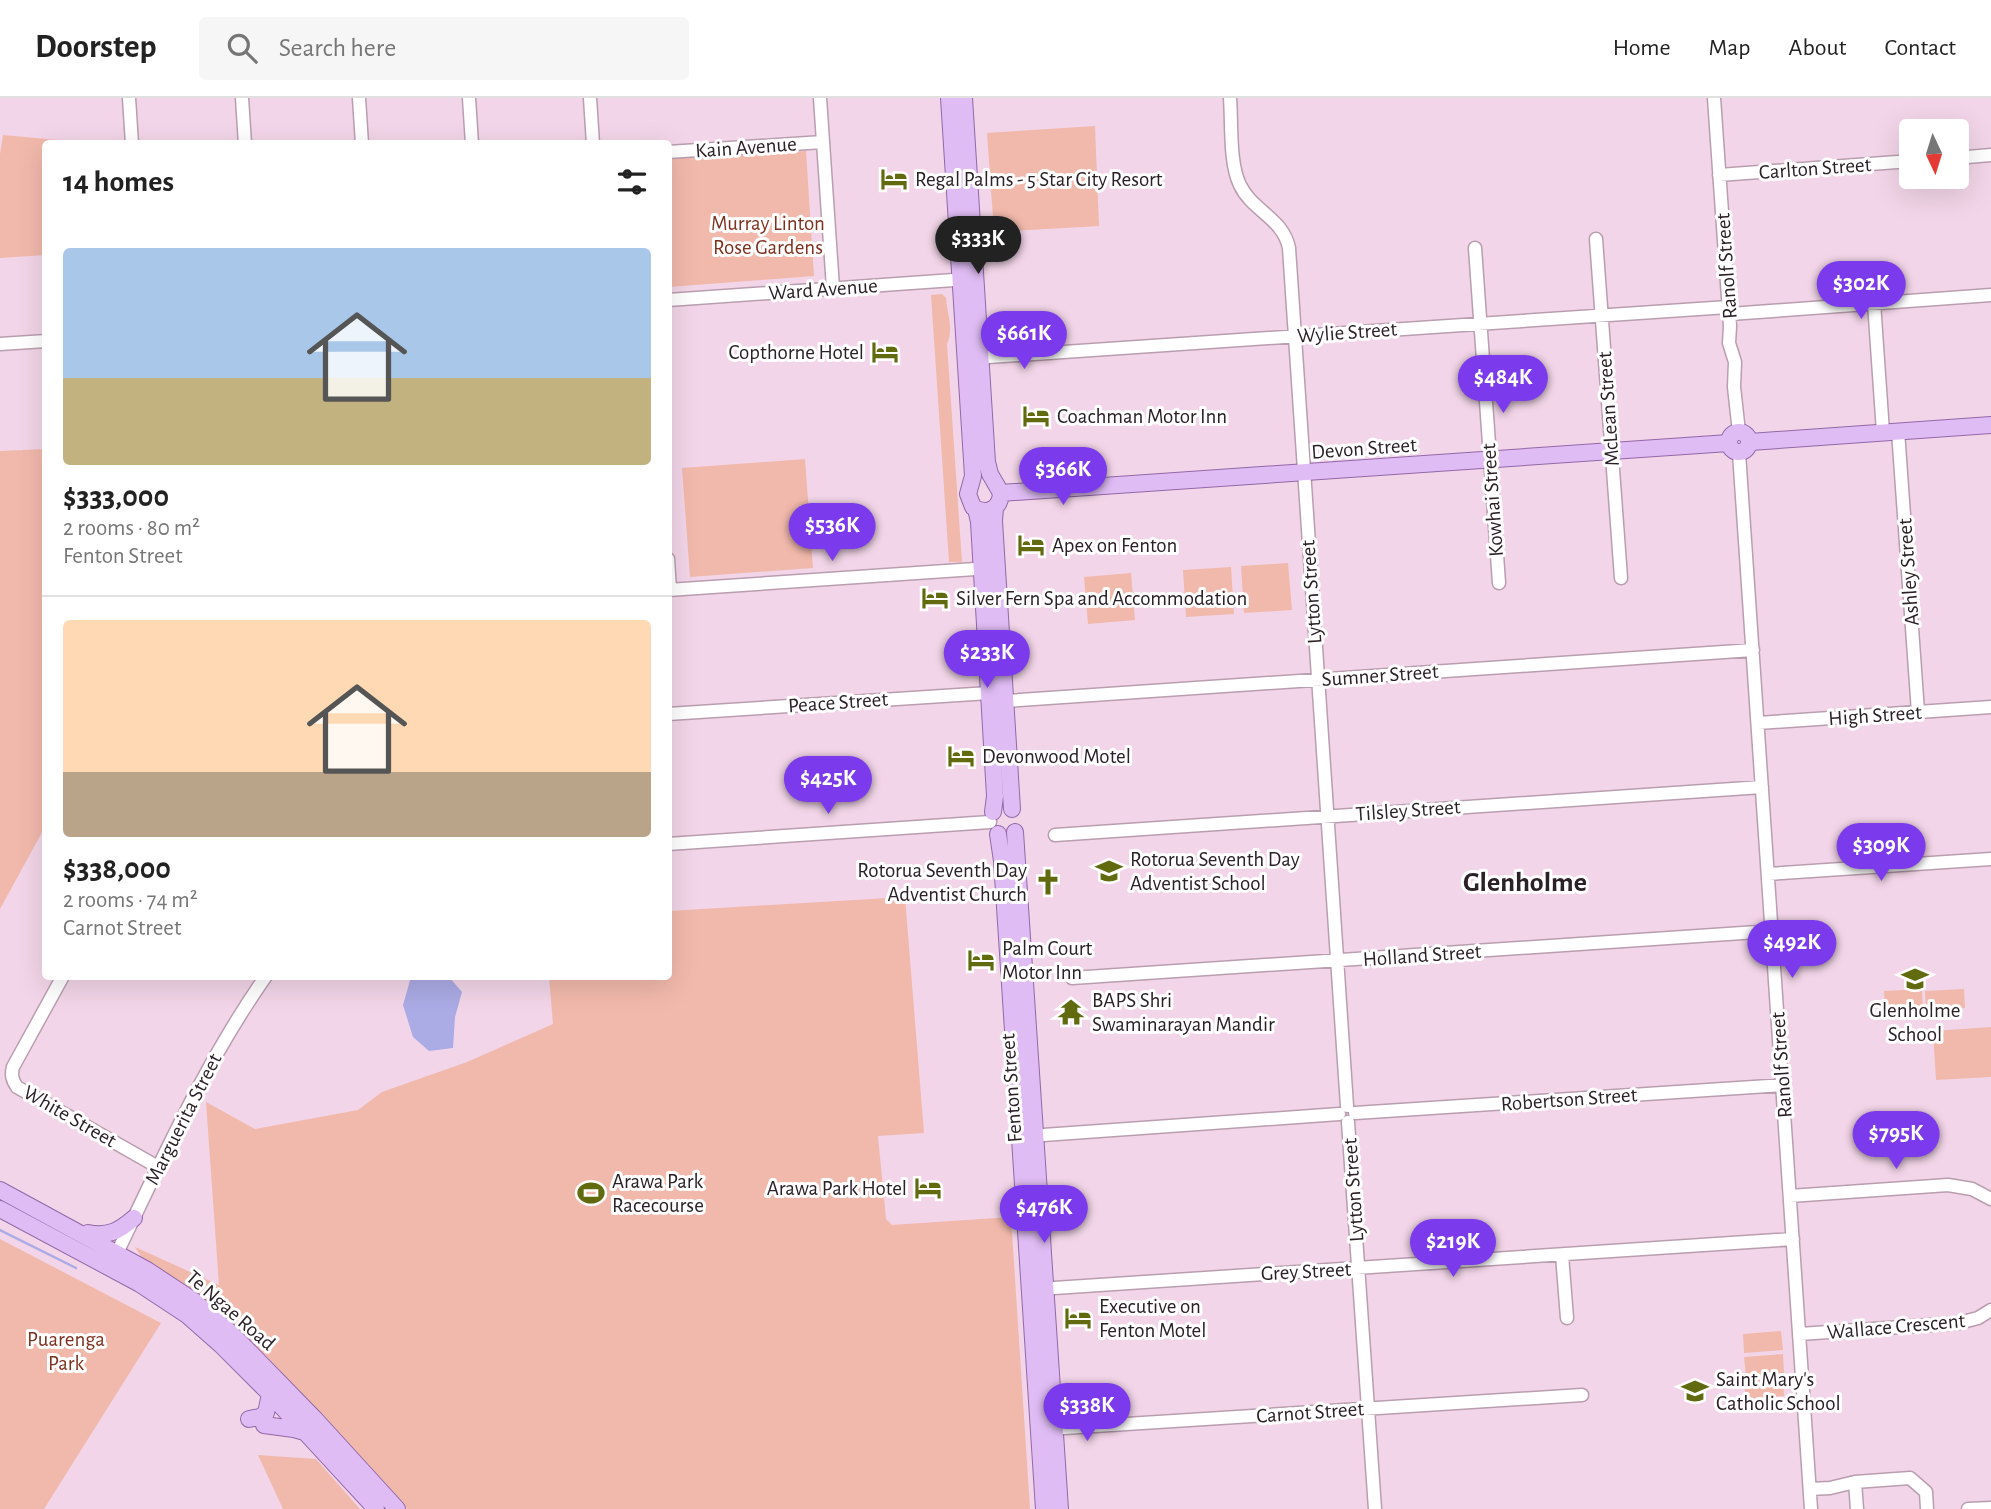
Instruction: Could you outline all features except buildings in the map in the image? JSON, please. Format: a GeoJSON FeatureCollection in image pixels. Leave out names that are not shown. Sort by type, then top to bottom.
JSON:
{"type":"FeatureCollection","features":[{"type":"Feature","properties":{"kind":"main road","name":"Fenton Street"},"geometry":{"type":"LineString","coordinates":[[949,98],[960,280],[974,358],[989,474],[997,494],[989,568],[989,693],[995,796],[993,823],[1001,850],[1018,1136],[1055,1429],[1060,1509]]}},
{"type":"Feature","properties":{"kind":"main road","name":"Fenton Street"},"geometry":{"type":"LineString","coordinates":[[964,98],[977,278],[973,476],[970,486]]}},
{"type":"Feature","properties":{"kind":"main road","name":"Devon Street"},"geometry":{"type":"LineString","coordinates":[[997,494],[1991,425]]}},
{"type":"Feature","properties":{"kind":"main road"},"geometry":{"type":"LineString","coordinates":[[983,478],[997,494],[988,511],[976,509],[968,499],[970,486],[983,478]]}},
{"type":"Feature","properties":{"kind":"main road","name":"Fenton Street"},"geometry":{"type":"LineString","coordinates":[[976,509],[989,568],[1006,701],[1012,809]]}},
{"type":"Feature","properties":{"kind":"main road"},"geometry":{"type":"LineString","coordinates":[[1002,807],[1012,809],[1019,822],[1015,832],[1005,836],[993,823],[1002,807]]}},
{"type":"Feature","properties":{"kind":"main road","name":"Fenton Street"},"geometry":{"type":"LineString","coordinates":[[1015,832],[1035,1136],[1038,1429],[1044,1509]]}},
{"type":"Feature","properties":{"kind":"main road"},"geometry":{"type":"LineString","coordinates":[[1008,983],[1025,981]]}},
{"type":"Feature","properties":{"kind":"main road","name":"Te Ngae Road"},"geometry":{"type":"LineString","coordinates":[[0,1190],[78,1231],[187,1315],[221,1345],[308,1433],[376,1509]]}},
{"type":"Feature","properties":{"kind":"main road","name":"Te Ngae Road"},"geometry":{"type":"LineString","coordinates":[[0,1209],[113,1260],[194,1301],[232,1334],[324,1428],[397,1509]]}},
{"type":"Feature","properties":{"kind":"main road"},"geometry":{"type":"LineString","coordinates":[[78,1231],[99,1235],[112,1233],[134,1218]]}},
{"type":"Feature","properties":{"kind":"main road"},"geometry":{"type":"LineString","coordinates":[[270,1394],[266,1413],[256,1422],[308,1433]]}},
{"type":"Feature","properties":{"kind":"street"},"geometry":{"type":"LineString","coordinates":[[129,98],[132,140]]}},
{"type":"Feature","properties":{"kind":"street"},"geometry":{"type":"LineString","coordinates":[[242,98],[245,140]]}},
{"type":"Feature","properties":{"kind":"street"},"geometry":{"type":"LineString","coordinates":[[359,98],[362,140]]}},
{"type":"Feature","properties":{"kind":"street"},"geometry":{"type":"LineString","coordinates":[[469,98],[472,140]]}},
{"type":"Feature","properties":{"kind":"street"},"geometry":{"type":"LineString","coordinates":[[590,98],[593,140]]}},
{"type":"Feature","properties":{"kind":"street"},"geometry":{"type":"LineString","coordinates":[[820,98],[833,288]]}},
{"type":"Feature","properties":{"kind":"street","name":"Lytton Street"},"geometry":{"type":"LineString","coordinates":[[1230,98],[1235,167],[1239,184],[1249,198],[1275,220],[1287,241],[1374,1509]]}},
{"type":"Feature","properties":{"kind":"street","name":"Ranolf Street"},"geometry":{"type":"LineString","coordinates":[[1714,98],[1729,343],[1735,362],[1734,387],[1811,1509]]}},
{"type":"Feature","properties":{"kind":"street","name":"Kain Avenue"},"geometry":{"type":"LineString","coordinates":[[672,152],[823,142]]}},
{"type":"Feature","properties":{"kind":"street"},"geometry":{"type":"LineString","coordinates":[[1969,157],[1991,155]]}},
{"type":"Feature","properties":{"kind":"street","name":"Carlton Street"},"geometry":{"type":"LineString","coordinates":[[1719,175],[1899,162]]}},
{"type":"Feature","properties":{"kind":"street","name":"McLean Street"},"geometry":{"type":"LineString","coordinates":[[1596,239],[1621,578]]}},
{"type":"Feature","properties":{"kind":"street","name":"Kowhai Street"},"geometry":{"type":"LineString","coordinates":[[1475,248],[1499,583]]}},
{"type":"Feature","properties":{"kind":"street","name":"Ward Avenue"},"geometry":{"type":"LineString","coordinates":[[672,300],[977,278]]}},
{"type":"Feature","properties":{"kind":"street","name":"Wylie Street"},"geometry":{"type":"LineString","coordinates":[[974,358],[1601,315],[1991,295]]}},
{"type":"Feature","properties":{"kind":"street","name":"Ashley Street"},"geometry":{"type":"LineString","coordinates":[[1874,303],[1890,432],[1918,712]]}},
{"type":"Feature","properties":{"kind":"street"},"geometry":{"type":"LineString","coordinates":[[0,344],[42,341]]}},
{"type":"Feature","properties":{"kind":"street"},"geometry":{"type":"LineString","coordinates":[[672,590],[989,568]]}},
{"type":"Feature","properties":{"kind":"street","name":"Sumner Street"},"geometry":{"type":"LineString","coordinates":[[1006,701],[1753,650]]}},
{"type":"Feature","properties":{"kind":"street","name":"Peace Street"},"geometry":{"type":"LineString","coordinates":[[672,713],[989,693],[1006,701]]}},
{"type":"Feature","properties":{"kind":"street","name":"High Street"},"geometry":{"type":"LineString","coordinates":[[1758,723],[1991,707]]}},
{"type":"Feature","properties":{"kind":"street","name":"Tilsley Street"},"geometry":{"type":"LineString","coordinates":[[1055,835],[1762,786]]}},
{"type":"Feature","properties":{"kind":"street"},"geometry":{"type":"LineString","coordinates":[[672,844],[993,823]]}},
{"type":"Feature","properties":{"kind":"street"},"geometry":{"type":"LineString","coordinates":[[1768,874],[1991,859]]}},
{"type":"Feature","properties":{"kind":"street","name":"Holland Street"},"geometry":{"type":"LineString","coordinates":[[1072,978],[1772,931]]}},
{"type":"Feature","properties":{"kind":"street","name":"White Street"},"geometry":{"type":"LineString","coordinates":[[61,980],[13,1067],[13,1081],[17,1087],[158,1167]]}},
{"type":"Feature","properties":{"kind":"street","name":"Marguerita Street"},"geometry":{"type":"LineString","coordinates":[[113,1260],[223,1040],[263,980]]}},
{"type":"Feature","properties":{"kind":"street","name":"Robertson Street"},"geometry":{"type":"LineString","coordinates":[[1018,1136],[1783,1085]]}},
{"type":"Feature","properties":{"kind":"street"},"geometry":{"type":"LineString","coordinates":[[1790,1196],[1948,1185],[1972,1189],[1991,1199]]}},
{"type":"Feature","properties":{"kind":"street","name":"Grey Street"},"geometry":{"type":"LineString","coordinates":[[1037,1289],[1793,1239]]}},
{"type":"Feature","properties":{"kind":"street"},"geometry":{"type":"LineString","coordinates":[[1562,1255],[1567,1318]]}},
{"type":"Feature","properties":{"kind":"street","name":"Wallace Crescent"},"geometry":{"type":"LineString","coordinates":[[1800,1334],[1959,1323],[1978,1318],[1991,1310]]}},
{"type":"Feature","properties":{"kind":"street","name":"Carnot Street"},"geometry":{"type":"LineString","coordinates":[[1038,1429],[1582,1395]]}},
{"type":"Feature","properties":{"kind":"street"},"geometry":{"type":"LineString","coordinates":[[1810,1489],[1910,1478],[1926,1492],[1927,1509]]}},
{"type":"Feature","properties":{"kind":"street"},"geometry":{"type":"LineString","coordinates":[[1855,1482],[1857,1509]]}},
{"type":"Feature","properties":{"kind":"street"},"geometry":{"type":"LineString","coordinates":[[1968,1509],[1990,1508]]}},
{"type":"Feature","properties":{"kind":"green space"},"geometry":{"type":"Polygon","coordinates":[[[1095,126],[1099,226],[994,232],[987,133],[1095,126]]]}},
{"type":"Feature","properties":{"kind":"green space"},"geometry":{"type":"Polygon","coordinates":[[[3,135],[58,140],[42,140],[42,255],[0,258],[0,154],[3,135]]]}},
{"type":"Feature","properties":{"kind":"green space","name":"Murray Linton Rose Gardens"},"geometry":{"type":"Polygon","coordinates":[[[806,151],[814,276],[672,287],[672,158],[806,151]]]}},
{"type":"Feature","properties":{"kind":"green space"},"geometry":{"type":"Polygon","coordinates":[[[942,294],[946,298],[950,327],[947,344],[962,562],[949,562],[931,295],[942,294]]]}},
{"type":"Feature","properties":{"kind":"green space"},"geometry":{"type":"Polygon","coordinates":[[[42,449],[42,832],[0,909],[0,451],[42,449]]]}},
{"type":"Feature","properties":{"kind":"green space"},"geometry":{"type":"Polygon","coordinates":[[[805,459],[813,568],[690,577],[682,468],[805,459]]]}},
{"type":"Feature","properties":{"kind":"green space"},"geometry":{"type":"Polygon","coordinates":[[[1288,563],[1292,610],[1244,613],[1241,566],[1288,563]]]}},
{"type":"Feature","properties":{"kind":"green space"},"geometry":{"type":"Polygon","coordinates":[[[1231,567],[1234,614],[1186,617],[1183,570],[1231,567]]]}},
{"type":"Feature","properties":{"kind":"green space"},"geometry":{"type":"Polygon","coordinates":[[[1131,573],[1135,620],[1088,624],[1084,577],[1131,573]]]}},
{"type":"Feature","properties":{"kind":"green space","name":"Arawa Park Racecourse"},"geometry":{"type":"Polygon","coordinates":[[[905,897],[924,1133],[878,1136],[886,1219],[892,1225],[1011,1217],[1030,1509],[407,1509],[267,1357],[229,1320],[191,1289],[142,1258],[135,1247],[219,1285],[206,1102],[255,1129],[358,1110],[382,1092],[467,1062],[553,1024],[549,980],[672,980],[672,911],[905,897]]]}},
{"type":"Feature","properties":{"kind":"green space"},"geometry":{"type":"Polygon","coordinates":[[[1922,989],[1923,1011],[1885,1013],[1884,991],[1922,989]]]}},
{"type":"Feature","properties":{"kind":"green space"},"geometry":{"type":"Polygon","coordinates":[[[1964,989],[1965,1008],[1926,1010],[1925,991],[1964,989]]]}},
{"type":"Feature","properties":{"kind":"green space"},"geometry":{"type":"Polygon","coordinates":[[[1991,1027],[1991,1077],[1936,1080],[1933,1031],[1991,1027]]]}},
{"type":"Feature","properties":{"kind":"green space","name":"Puarenga Park"},"geometry":{"type":"Polygon","coordinates":[[[0,1239],[161,1323],[44,1509],[0,1509],[0,1239]]]}},
{"type":"Feature","properties":{"kind":"green space"},"geometry":{"type":"Polygon","coordinates":[[[1781,1331],[1783,1350],[1744,1353],[1743,1334],[1781,1331]]]}},
{"type":"Feature","properties":{"kind":"green space"},"geometry":{"type":"Polygon","coordinates":[[[1783,1354],[1784,1373],[1746,1376],[1744,1357],[1783,1354]]]}},
{"type":"Feature","properties":{"kind":"green space"},"geometry":{"type":"Polygon","coordinates":[[[1783,1378],[1784,1396],[1746,1399],[1744,1380],[1783,1378]]]}},
{"type":"Feature","properties":{"kind":"green space"},"geometry":{"type":"Polygon","coordinates":[[[258,1455],[316,1459],[360,1509],[283,1509],[258,1455]]]}},
{"type":"Feature","properties":{"kind":"water"},"geometry":{"type":"Polygon","coordinates":[[[410,980],[452,980],[462,992],[455,1017],[453,1048],[429,1051],[413,1037],[403,1005],[410,980]]]}},
{"type":"Feature","properties":{"kind":"waterway"},"geometry":{"type":"LineString","coordinates":[[0,1230],[76,1268]]}},
{"type":"Feature","properties":{"kind":"place","name":"Regal Palms - 5 Star City Resort"},"geometry":{"type":"Point","coordinates":[894,179]}},
{"type":"Feature","properties":{"kind":"place","name":"Copthorne Hotel"},"geometry":{"type":"Point","coordinates":[885,352]}},
{"type":"Feature","properties":{"kind":"place","name":"Coachman Motor Inn"},"geometry":{"type":"Point","coordinates":[1036,416]}},
{"type":"Feature","properties":{"kind":"place","name":"Apex on Fenton"},"geometry":{"type":"Point","coordinates":[1031,545]}},
{"type":"Feature","properties":{"kind":"place","name":"Silver Fern Spa and Accommodation"},"geometry":{"type":"Point","coordinates":[935,598]}},
{"type":"Feature","properties":{"kind":"place","name":"Devonwood Motel"},"geometry":{"type":"Point","coordinates":[961,756]}},
{"type":"Feature","properties":{"kind":"place","name":"Rotorua Seventh Day Adventist School"},"geometry":{"type":"Point","coordinates":[1109,871]}},
{"type":"Feature","properties":{"kind":"place","name":"Rotorua Seventh Day Adventist Church"},"geometry":{"type":"Point","coordinates":[1048,882]}},
{"type":"Feature","properties":{"kind":"place","name":"Palm Court Motor Inn"},"geometry":{"type":"Point","coordinates":[981,960]}},
{"type":"Feature","properties":{"kind":"place","name":"Glenholme School"},"geometry":{"type":"Point","coordinates":[1915,979]}},
{"type":"Feature","properties":{"kind":"place","name":"BAPS Shri Swaminarayan Mandir"},"geometry":{"type":"Point","coordinates":[1071,1012]}},
{"type":"Feature","properties":{"kind":"place","name":"Arawa Park Hotel"},"geometry":{"type":"Point","coordinates":[928,1188]}},
{"type":"Feature","properties":{"kind":"place","name":"Arawa Park Racecourse"},"geometry":{"type":"Point","coordinates":[591,1193]}},
{"type":"Feature","properties":{"kind":"place","name":"Executive on Fenton Motel"},"geometry":{"type":"Point","coordinates":[1078,1318]}},
{"type":"Feature","properties":{"kind":"place","name":"Saint Mary's Catholic School"},"geometry":{"type":"Point","coordinates":[1695,1391]}},
{"type":"Feature","properties":{"kind":"district","name":"Glenholme"},"geometry":{"type":"Point","coordinates":[1525,881]}}]}
